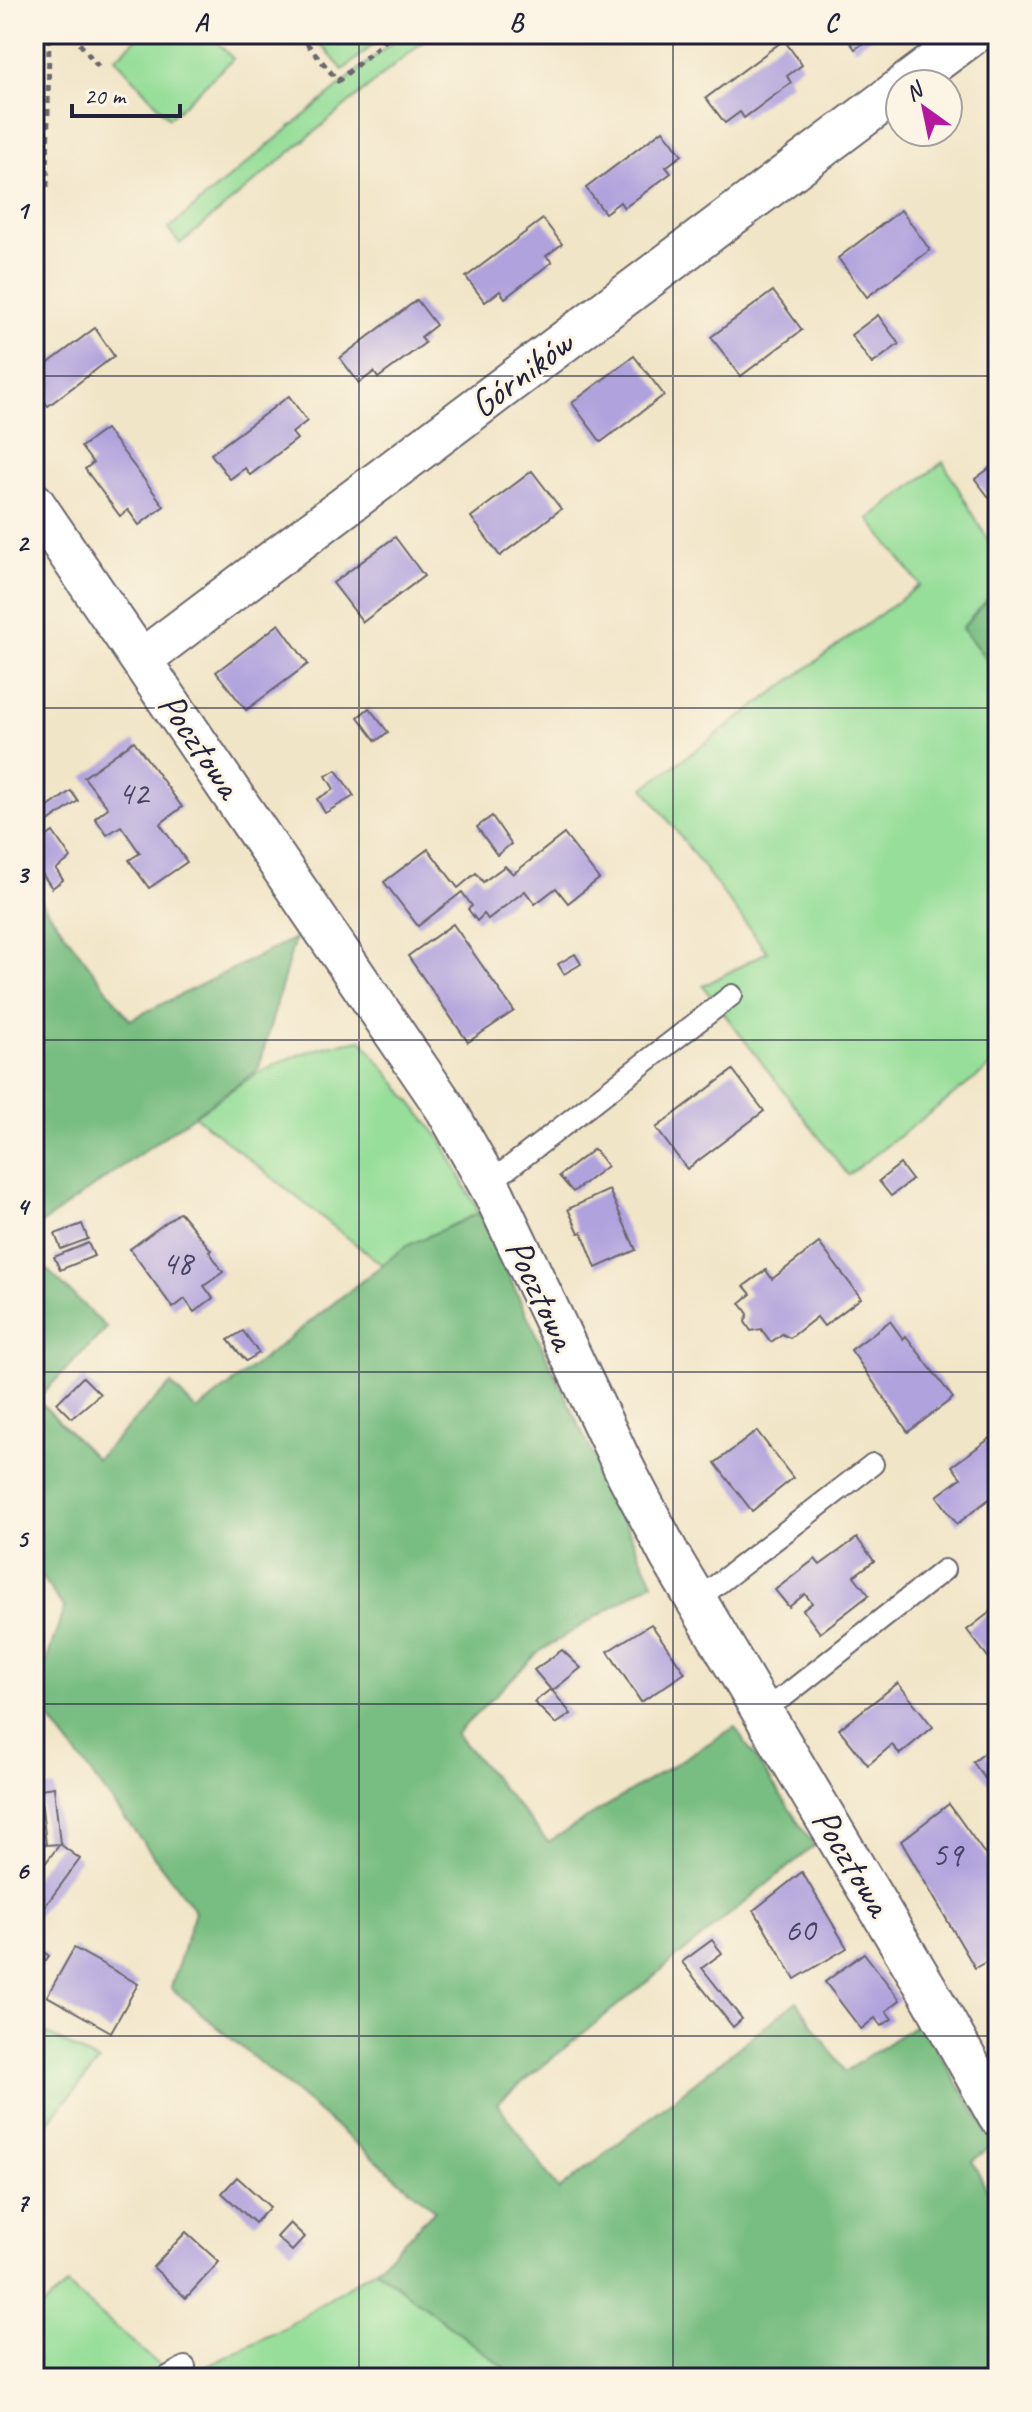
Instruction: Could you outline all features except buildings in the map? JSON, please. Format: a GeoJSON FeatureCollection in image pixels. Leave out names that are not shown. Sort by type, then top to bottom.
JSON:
{"type":"FeatureCollection","features":[{"type":"Feature","properties":{"kind":"street"},"geometry":{"type":"LineString","coordinates":[[927,68],[973,34]]}},
{"type":"Feature","properties":{"kind":"street","name":"Górników"},"geometry":{"type":"LineString","coordinates":[[142,659],[884,101]]}},
{"type":"Feature","properties":{"kind":"street","name":"Pocztowa"},"geometry":{"type":"LineString","coordinates":[[34,503],[446,1109],[488,1184],[625,1470],[697,1600],[927,1989],[998,2116]]}},
{"type":"Feature","properties":{"kind":"lane"},"geometry":{"type":"LineString","coordinates":[[488,1184],[732,995]]}},
{"type":"Feature","properties":{"kind":"lane"},"geometry":{"type":"LineString","coordinates":[[697,1600],[873,1464]]}},
{"type":"Feature","properties":{"kind":"lane"},"geometry":{"type":"LineString","coordinates":[[762,1709],[786,1695],[944,1570]]}},
{"type":"Feature","properties":{"kind":"lane"},"geometry":{"type":"LineString","coordinates":[[166,2378],[185,2367]]}},
{"type":"Feature","properties":{"kind":"path"},"geometry":{"type":"LineString","coordinates":[[47,187],[49,34]]}},
{"type":"Feature","properties":{"kind":"path"},"geometry":{"type":"LineString","coordinates":[[72,34],[102,71]]}},
{"type":"Feature","properties":{"kind":"path"},"geometry":{"type":"LineString","coordinates":[[299,34],[338,81],[393,34]]}},
{"type":"Feature","properties":{"kind":"path"},"geometry":{"type":"LineString","coordinates":[[34,171],[47,187]]}},
{"type":"Feature","properties":{"kind":"path"},"geometry":{"type":"LineString","coordinates":[[34,197],[47,187]]}},
{"type":"Feature","properties":{"kind":"green space"},"geometry":{"type":"Polygon","coordinates":[[[142,34],[210,34],[233,59],[169,118],[115,58],[142,34]]]}},
{"type":"Feature","properties":{"kind":"green space"},"geometry":{"type":"Polygon","coordinates":[[[312,34],[386,34],[343,70],[312,34]]]}},
{"type":"Feature","properties":{"kind":"green space"},"geometry":{"type":"Polygon","coordinates":[[[402,34],[432,34],[180,244],[168,229],[402,34]]]}},
{"type":"Feature","properties":{"kind":"green space"},"geometry":{"type":"Polygon","coordinates":[[[943,462],[998,557],[998,588],[962,628],[998,674],[998,1061],[848,1175],[703,986],[767,952],[644,788],[920,585],[869,519],[943,462]]]}},
{"type":"Feature","properties":{"kind":"green space"},"geometry":{"type":"Polygon","coordinates":[[[998,588],[998,674],[962,628],[998,588]]]}},
{"type":"Feature","properties":{"kind":"green space"},"geometry":{"type":"Polygon","coordinates":[[[34,892],[130,1020],[295,938],[258,1070],[34,1229],[34,892]]]}},
{"type":"Feature","properties":{"kind":"green space"},"geometry":{"type":"Polygon","coordinates":[[[362,1040],[442,1141],[479,1213],[407,1246],[382,1265],[195,1116],[235,1087],[272,1066],[313,1050],[362,1040]]]}},
{"type":"Feature","properties":{"kind":"green space"},"geometry":{"type":"Polygon","coordinates":[[[479,1213],[653,1582],[539,1652],[456,1734],[548,1842],[735,1727],[814,1846],[497,2103],[559,2190],[797,2001],[845,2072],[920,2022],[995,2144],[972,2161],[998,2211],[998,2378],[518,2378],[375,2269],[435,2210],[171,1988],[195,1911],[34,1698],[64,1608],[34,1567],[34,1257],[107,1328],[37,1399],[96,1459],[171,1384],[197,1411],[406,1246],[479,1213]]]}},
{"type":"Feature","properties":{"kind":"green space"},"geometry":{"type":"Polygon","coordinates":[[[34,2029],[99,2062],[34,2139],[34,2029]]]}},
{"type":"Feature","properties":{"kind":"green space"},"geometry":{"type":"Polygon","coordinates":[[[375,2269],[518,2378],[184,2378],[286,2327],[375,2269]]]}},
{"type":"Feature","properties":{"kind":"green space"},"geometry":{"type":"Polygon","coordinates":[[[67,2285],[174,2378],[34,2378],[34,2315],[67,2285]]]}}]}
